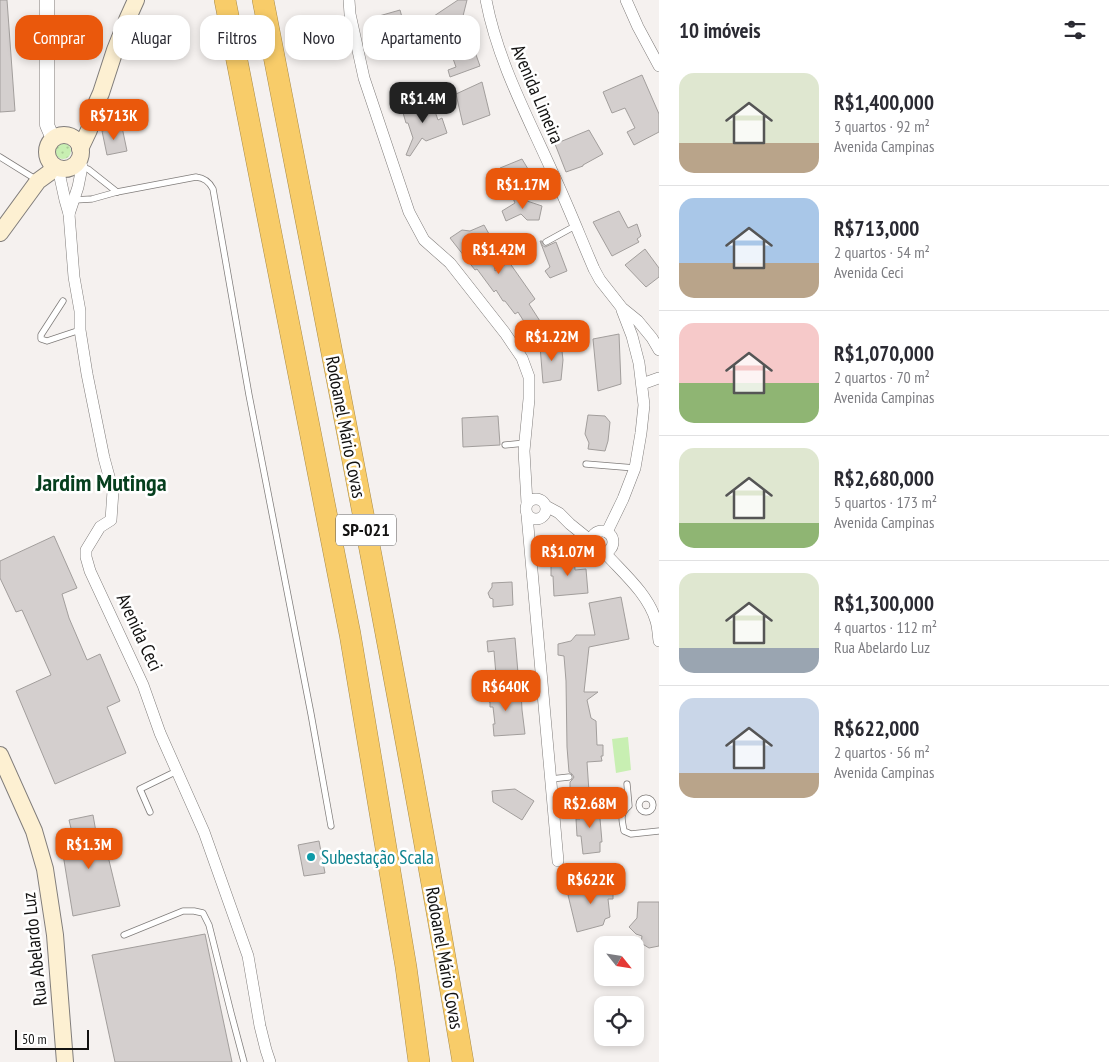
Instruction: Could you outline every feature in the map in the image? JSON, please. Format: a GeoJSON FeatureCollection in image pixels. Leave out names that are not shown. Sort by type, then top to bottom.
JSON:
{"type":"FeatureCollection","features":[{"type":"Feature","properties":{"kind":"highway","name":"Rodoanel Mário Covas"},"geometry":{"type":"LineString","coordinates":[[225,0],[350,634],[406,967],[419,1062]]}},
{"type":"Feature","properties":{"kind":"highway","name":"Rodoanel Mário Covas"},"geometry":{"type":"LineString","coordinates":[[263,0],[374,569],[463,1062]]}},
{"type":"Feature","properties":{"kind":"main road","name":"Avenida Ceci"},"geometry":{"type":"LineString","coordinates":[[80,159],[89,130],[92,111],[136,0]]}},
{"type":"Feature","properties":{"kind":"main road","name":"Avenida Ceci"},"geometry":{"type":"LineString","coordinates":[[61,138],[92,111]]}},
{"type":"Feature","properties":{"kind":"main road"},"geometry":{"type":"LineString","coordinates":[[61,138],[76,141],[80,159],[68,169],[53,164],[47,154],[48,146],[61,138]]}},
{"type":"Feature","properties":{"kind":"main road"},"geometry":{"type":"LineString","coordinates":[[0,233],[38,181],[50,173],[53,164]]}},
{"type":"Feature","properties":{"kind":"main road","name":"Rua Abelardo Luz"},"geometry":{"type":"LineString","coordinates":[[0,754],[34,831],[46,869],[55,935],[64,1061]]}},
{"type":"Feature","properties":{"kind":"street"},"geometry":{"type":"LineString","coordinates":[[47,0],[46,125],[61,138]]}},
{"type":"Feature","properties":{"kind":"street"},"geometry":{"type":"LineString","coordinates":[[349,0],[350,14],[364,78],[409,212],[424,240],[450,263],[506,333],[522,358],[529,377],[524,451],[525,471],[537,509],[530,543],[558,861]]}},
{"type":"Feature","properties":{"kind":"street","name":"Avenida Limeira"},"geometry":{"type":"LineString","coordinates":[[486,0],[501,57],[597,274],[622,308],[638,321],[652,338],[659,350]]}},
{"type":"Feature","properties":{"kind":"street"},"geometry":{"type":"LineString","coordinates":[[626,0],[659,66]]}},
{"type":"Feature","properties":{"kind":"street","name":"Avenida Ceci"},"geometry":{"type":"LineString","coordinates":[[69,200],[78,187],[80,159]]}},
{"type":"Feature","properties":{"kind":"street","name":"Avenida Ceci"},"geometry":{"type":"LineString","coordinates":[[53,164],[69,200],[74,277],[80,311],[80,330],[104,458],[113,491],[111,520],[100,527],[86,550],[86,557],[90,571],[143,685],[160,733],[204,832],[248,956],[260,1026],[270,1062]]}},
{"type":"Feature","properties":{"kind":"street"},"geometry":{"type":"LineString","coordinates":[[607,532],[623,500],[635,468],[644,405],[639,363],[622,308]]}},
{"type":"Feature","properties":{"kind":"street"},"geometry":{"type":"LineString","coordinates":[[642,384],[659,378]]}},
{"type":"Feature","properties":{"kind":"street"},"geometry":{"type":"LineString","coordinates":[[537,509],[559,513],[591,540]]}},
{"type":"Feature","properties":{"kind":"street"},"geometry":{"type":"LineString","coordinates":[[597,532],[607,532],[613,540],[613,546],[605,553],[595,551],[591,540],[593,536],[597,532]]}},
{"type":"Feature","properties":{"kind":"street"},"geometry":{"type":"LineString","coordinates":[[605,553],[643,595],[652,609],[657,623],[659,641]]}},
{"type":"Feature","properties":{"kind":"lane"},"geometry":{"type":"LineString","coordinates":[[0,158],[38,181]]}},
{"type":"Feature","properties":{"kind":"lane"},"geometry":{"type":"LineString","coordinates":[[80,159],[88,169],[117,192]]}},
{"type":"Feature","properties":{"kind":"lane"},"geometry":{"type":"LineString","coordinates":[[69,200],[92,199],[117,192],[196,178],[202,178],[207,181],[212,189],[331,826]]}},
{"type":"Feature","properties":{"kind":"lane"},"geometry":{"type":"LineString","coordinates":[[526,193],[555,178]]}},
{"type":"Feature","properties":{"kind":"lane"},"geometry":{"type":"LineString","coordinates":[[546,242],[576,226]]}},
{"type":"Feature","properties":{"kind":"lane"},"geometry":{"type":"LineString","coordinates":[[63,301],[40,338],[47,341],[80,330]]}},
{"type":"Feature","properties":{"kind":"lane"},"geometry":{"type":"LineString","coordinates":[[505,445],[525,443]]}},
{"type":"Feature","properties":{"kind":"lane"},"geometry":{"type":"LineString","coordinates":[[586,464],[635,468]]}},
{"type":"Feature","properties":{"kind":"lane"},"geometry":{"type":"LineString","coordinates":[[150,812],[140,789],[177,771]]}},
{"type":"Feature","properties":{"kind":"lane"},"geometry":{"type":"LineString","coordinates":[[551,779],[569,777]]}},
{"type":"Feature","properties":{"kind":"lane"},"geometry":{"type":"LineString","coordinates":[[627,784],[629,806]]}},
{"type":"Feature","properties":{"kind":"lane"},"geometry":{"type":"LineString","coordinates":[[639,805],[629,806],[624,810],[622,816],[624,831],[631,834],[659,831]]}},
{"type":"Feature","properties":{"kind":"lane"},"geometry":{"type":"LineString","coordinates":[[124,935],[183,911],[203,913],[209,925],[244,1062]]}},
{"type":"Feature","properties":{"kind":"green space"},"geometry":{"type":"Polygon","coordinates":[[[60,143],[66,143],[71,148],[69,157],[60,159],[55,154],[55,148],[60,143]]]}},
{"type":"Feature","properties":{"kind":"green space"},"geometry":{"type":"Polygon","coordinates":[[[628,737],[631,770],[616,773],[612,739],[628,737]]]}},
{"type":"Feature","properties":{"kind":"building"},"geometry":{"type":"Polygon","coordinates":[[[0,0],[7,0],[15,111],[0,112],[0,0]]]}},
{"type":"Feature","properties":{"kind":"building"},"geometry":{"type":"Polygon","coordinates":[[[458,0],[467,0],[463,15],[436,15],[458,0]]]}},
{"type":"Feature","properties":{"kind":"building"},"geometry":{"type":"Polygon","coordinates":[[[400,10],[401,15],[382,15],[400,10]]]}},
{"type":"Feature","properties":{"kind":"building"},"geometry":{"type":"Polygon","coordinates":[[[454,60],[478,60],[480,66],[450,77],[448,70],[456,67],[454,60]]]}},
{"type":"Feature","properties":{"kind":"building"},"geometry":{"type":"Polygon","coordinates":[[[642,75],[659,114],[659,132],[634,145],[627,132],[635,128],[625,108],[612,113],[603,92],[642,75]]]}},
{"type":"Feature","properties":{"kind":"building"},"geometry":{"type":"Polygon","coordinates":[[[482,82],[490,115],[463,125],[456,94],[482,82]]]}},
{"type":"Feature","properties":{"kind":"building"},"geometry":{"type":"Polygon","coordinates":[[[413,103],[415,109],[432,103],[438,120],[442,118],[447,133],[426,141],[422,138],[410,156],[406,155],[413,138],[401,106],[413,103]]]}},
{"type":"Feature","properties":{"kind":"building"},"geometry":{"type":"Polygon","coordinates":[[[122,127],[127,151],[107,155],[102,131],[122,127]]]}},
{"type":"Feature","properties":{"kind":"building"},"geometry":{"type":"Polygon","coordinates":[[[589,130],[603,154],[583,166],[566,172],[555,144],[589,130]]]}},
{"type":"Feature","properties":{"kind":"building"},"geometry":{"type":"Polygon","coordinates":[[[522,159],[531,174],[533,183],[511,195],[500,168],[522,159]]]}},
{"type":"Feature","properties":{"kind":"building"},"geometry":{"type":"Polygon","coordinates":[[[512,196],[542,206],[539,220],[527,220],[521,214],[506,221],[502,211],[515,203],[512,196]]]}},
{"type":"Feature","properties":{"kind":"building"},"geometry":{"type":"Polygon","coordinates":[[[619,211],[628,228],[637,224],[641,236],[637,239],[639,242],[612,256],[593,222],[619,211]]]}},
{"type":"Feature","properties":{"kind":"building"},"geometry":{"type":"Polygon","coordinates":[[[484,225],[498,250],[493,254],[495,271],[509,262],[535,299],[529,304],[547,332],[535,339],[518,312],[515,314],[496,290],[494,292],[450,238],[462,230],[470,231],[484,225]]]}},
{"type":"Feature","properties":{"kind":"building"},"geometry":{"type":"Polygon","coordinates":[[[540,241],[542,241],[542,245],[545,247],[556,242],[567,271],[550,278],[545,271],[550,267],[540,241]]]}},
{"type":"Feature","properties":{"kind":"building"},"geometry":{"type":"Polygon","coordinates":[[[645,249],[659,268],[659,277],[646,287],[625,265],[645,249]]]}},
{"type":"Feature","properties":{"kind":"building"},"geometry":{"type":"Polygon","coordinates":[[[619,334],[621,384],[598,391],[593,339],[619,334]]]}},
{"type":"Feature","properties":{"kind":"building"},"geometry":{"type":"Polygon","coordinates":[[[561,342],[563,360],[561,380],[543,383],[540,346],[561,342]]]}},
{"type":"Feature","properties":{"kind":"building"},"geometry":{"type":"Polygon","coordinates":[[[588,415],[605,416],[610,422],[605,451],[588,449],[589,443],[585,434],[588,415]]]}},
{"type":"Feature","properties":{"kind":"building"},"geometry":{"type":"Polygon","coordinates":[[[498,416],[500,445],[463,447],[462,418],[498,416]]]}},
{"type":"Feature","properties":{"kind":"building"},"geometry":{"type":"Polygon","coordinates":[[[54,536],[77,588],[62,594],[69,618],[87,660],[100,654],[120,701],[107,707],[126,753],[55,784],[16,691],[51,675],[22,610],[16,612],[0,578],[0,561],[54,536]]]}},
{"type":"Feature","properties":{"kind":"building"},"geometry":{"type":"Polygon","coordinates":[[[574,555],[575,570],[586,569],[588,593],[554,596],[553,576],[551,576],[551,566],[554,566],[553,557],[574,555]]]}},
{"type":"Feature","properties":{"kind":"building"},"geometry":{"type":"Polygon","coordinates":[[[512,582],[513,605],[493,607],[493,599],[490,598],[488,593],[492,583],[512,582]]]}},
{"type":"Feature","properties":{"kind":"building"},"geometry":{"type":"Polygon","coordinates":[[[621,597],[629,639],[589,647],[584,692],[598,692],[587,700],[591,718],[596,721],[597,745],[603,745],[602,761],[587,762],[589,792],[570,793],[570,782],[574,777],[569,772],[564,656],[558,655],[558,644],[571,641],[576,635],[595,635],[589,603],[621,597]]]}},
{"type":"Feature","properties":{"kind":"building"},"geometry":{"type":"Polygon","coordinates":[[[515,638],[518,673],[496,675],[494,651],[488,652],[487,641],[515,638]]]}},
{"type":"Feature","properties":{"kind":"building"},"geometry":{"type":"Polygon","coordinates":[[[487,684],[497,684],[498,693],[521,690],[525,734],[494,736],[493,707],[490,707],[487,684]]]}},
{"type":"Feature","properties":{"kind":"building"},"geometry":{"type":"Polygon","coordinates":[[[515,789],[534,801],[522,820],[493,802],[492,791],[515,789]]]}},
{"type":"Feature","properties":{"kind":"building"},"geometry":{"type":"Polygon","coordinates":[[[597,806],[596,808],[599,807],[602,842],[600,842],[600,852],[583,854],[581,836],[577,836],[576,819],[580,819],[580,807],[597,806]]]}},
{"type":"Feature","properties":{"kind":"building"},"geometry":{"type":"Polygon","coordinates":[[[93,815],[99,849],[106,848],[120,906],[73,916],[62,848],[75,845],[69,820],[93,815]]]}},
{"type":"Feature","properties":{"kind":"building","name":"Subestação Scala"},"geometry":{"type":"Polygon","coordinates":[[[319,841],[325,873],[304,876],[298,845],[319,841]]]}},
{"type":"Feature","properties":{"kind":"building"},"geometry":{"type":"Polygon","coordinates":[[[614,880],[615,893],[613,893],[613,899],[608,899],[610,917],[605,919],[603,925],[577,932],[568,895],[575,893],[574,884],[585,881],[588,888],[606,885],[605,881],[614,880]]]}},
{"type":"Feature","properties":{"kind":"building"},"geometry":{"type":"Polygon","coordinates":[[[638,902],[659,902],[659,946],[649,948],[644,945],[644,936],[636,934],[629,927],[637,918],[638,902]]]}},
{"type":"Feature","properties":{"kind":"building"},"geometry":{"type":"Polygon","coordinates":[[[205,934],[232,1062],[115,1062],[92,955],[205,934]]]}},
{"type":"Feature","properties":{"kind":"place","name":"Subestação Scala"},"geometry":{"type":"Point","coordinates":[311,857]}},
{"type":"Feature","properties":{"kind":"district","name":"Jardim Mutinga"},"geometry":{"type":"Point","coordinates":[101,483]}}]}
